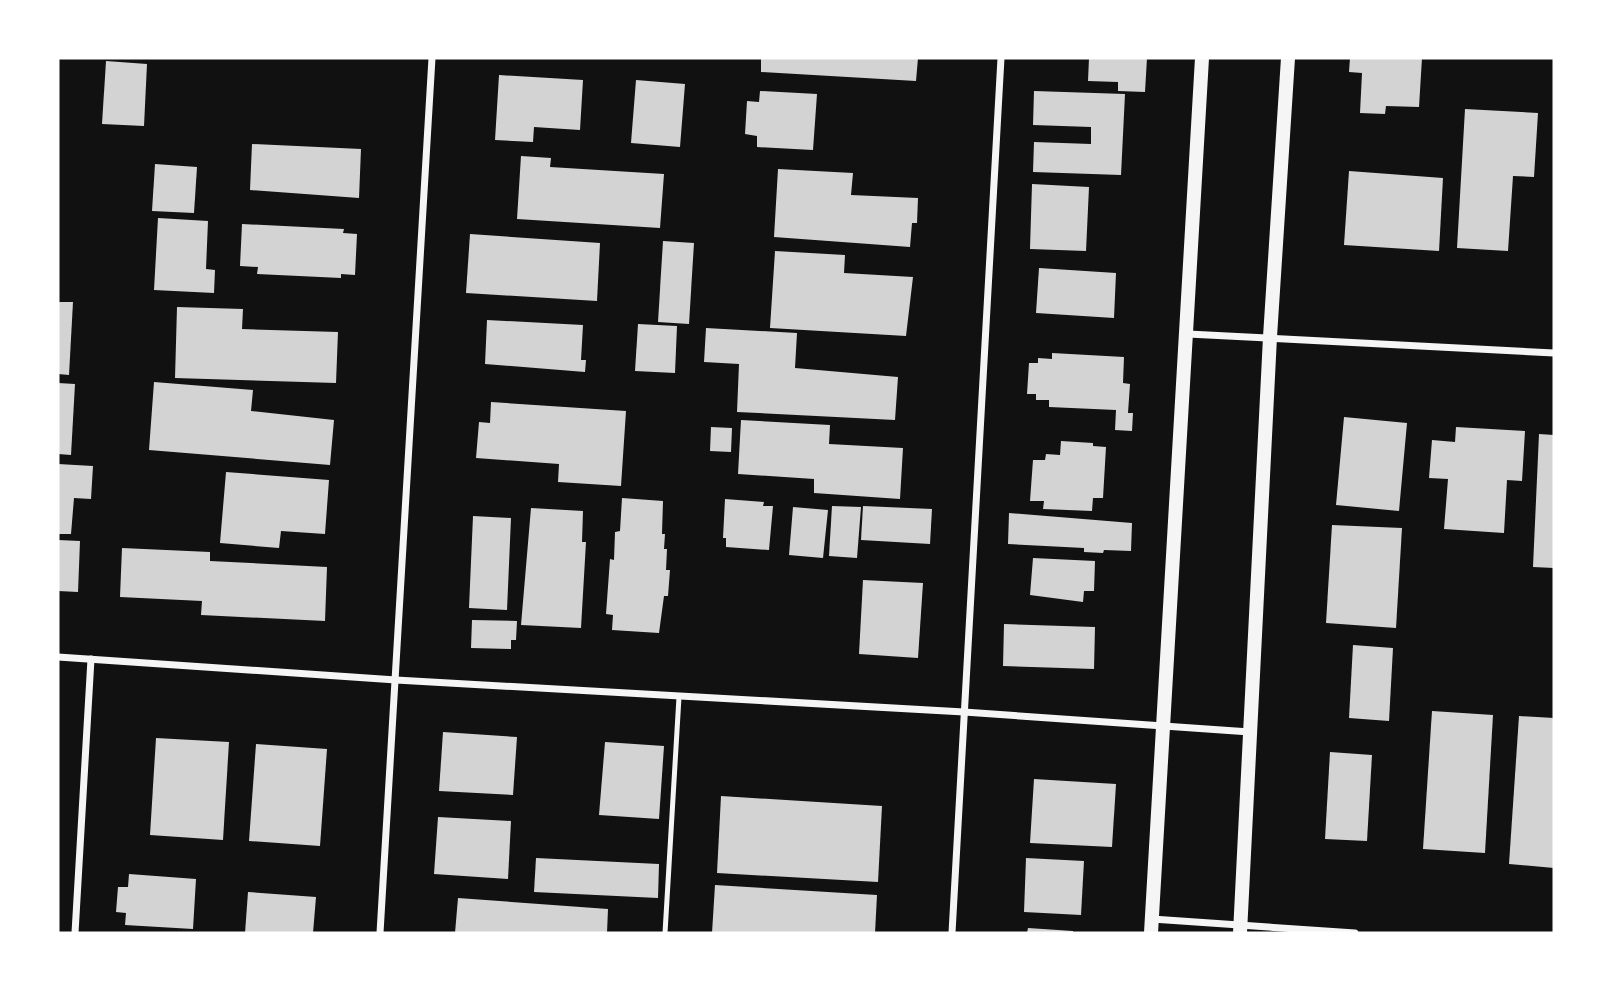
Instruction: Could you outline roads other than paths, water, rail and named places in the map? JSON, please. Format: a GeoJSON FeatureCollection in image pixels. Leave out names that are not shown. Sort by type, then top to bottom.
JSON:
{"type":"FeatureCollection","features":[{"type":"Feature","properties":{"kind":"main road"},"geometry":{"type":"LineString","coordinates":[[1151,926],[1188,334],[1202,58]]}},
{"type":"Feature","properties":{"kind":"main road"},"geometry":{"type":"LineString","coordinates":[[1240,929],[1270,337],[1288,58]]}},
{"type":"Feature","properties":{"kind":"street"},"geometry":{"type":"LineString","coordinates":[[380,933],[432,58]]}},
{"type":"Feature","properties":{"kind":"street"},"geometry":{"type":"LineString","coordinates":[[951,933],[1001,58]]}},
{"type":"Feature","properties":{"kind":"street"},"geometry":{"type":"LineString","coordinates":[[1188,334],[1554,353]]}},
{"type":"Feature","properties":{"kind":"street"},"geometry":{"type":"LineString","coordinates":[[58,657],[1250,732]]}},
{"type":"Feature","properties":{"kind":"street"},"geometry":{"type":"LineString","coordinates":[[75,933],[91,659]]}},
{"type":"Feature","properties":{"kind":"street"},"geometry":{"type":"LineString","coordinates":[[1151,926],[1355,933]]}},
{"type":"Feature","properties":{"kind":"lane"},"geometry":{"type":"LineString","coordinates":[[665,933],[679,697]]}}]}
